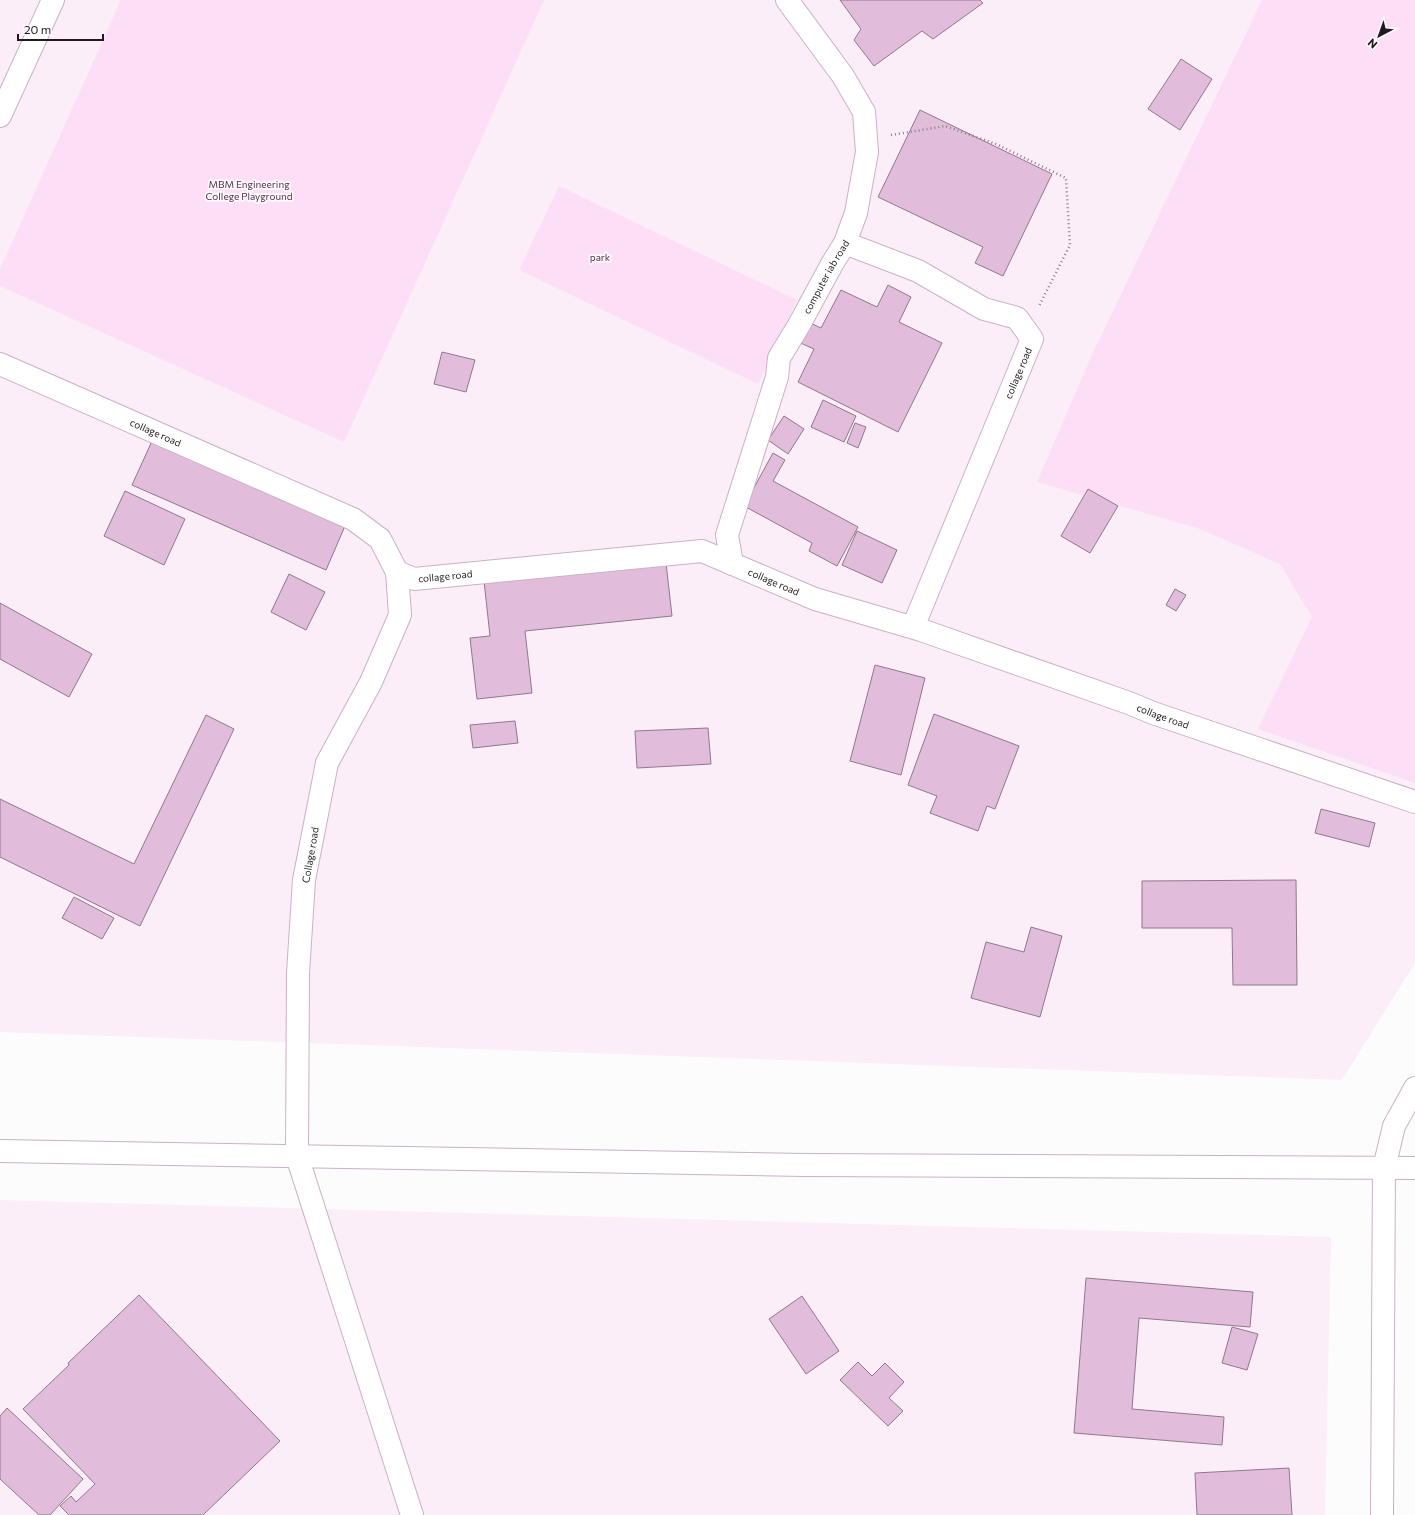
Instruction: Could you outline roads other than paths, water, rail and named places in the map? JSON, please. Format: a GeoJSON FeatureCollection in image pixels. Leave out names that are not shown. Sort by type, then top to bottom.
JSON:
{"type":"FeatureCollection","features":[{"type":"Feature","properties":{"kind":"street"},"geometry":{"type":"LineString","coordinates":[[0,116],[53,0]]}},
{"type":"Feature","properties":{"kind":"street","name":"computer iab road"},"geometry":{"type":"LineString","coordinates":[[732,564],[727,535],[777,377],[779,358],[845,243],[856,213],[867,152],[864,112],[843,76],[787,0]]}},
{"type":"Feature","properties":{"kind":"street","name":"collage road"},"geometry":{"type":"LineString","coordinates":[[845,243],[918,271],[984,308],[1016,318],[1032,339],[913,627]]}},
{"type":"Feature","properties":{"kind":"street","name":"collage road"},"geometry":{"type":"LineString","coordinates":[[0,364],[353,519],[380,539],[397,572],[414,578],[702,551],[815,599],[913,627],[1160,715],[1415,802]]}},
{"type":"Feature","properties":{"kind":"street","name":"Collage road"},"geometry":{"type":"LineString","coordinates":[[397,572],[400,615],[371,682],[327,763],[304,880],[298,973],[297,1156],[412,1515]]}},
{"type":"Feature","properties":{"kind":"street"},"geometry":{"type":"LineString","coordinates":[[1382,1515],[1384,1168],[1394,1126],[1415,1088]]}},
{"type":"Feature","properties":{"kind":"street"},"geometry":{"type":"LineString","coordinates":[[0,1150],[812,1165],[1415,1168]]}},
{"type":"Feature","properties":{"kind":"park label","name":"MBM Engineering College Playground"},"geometry":{"type":"Point","coordinates":[249,190]}},
{"type":"Feature","properties":{"kind":"park label","name":"park"},"geometry":{"type":"Point","coordinates":[600,257]}}]}
